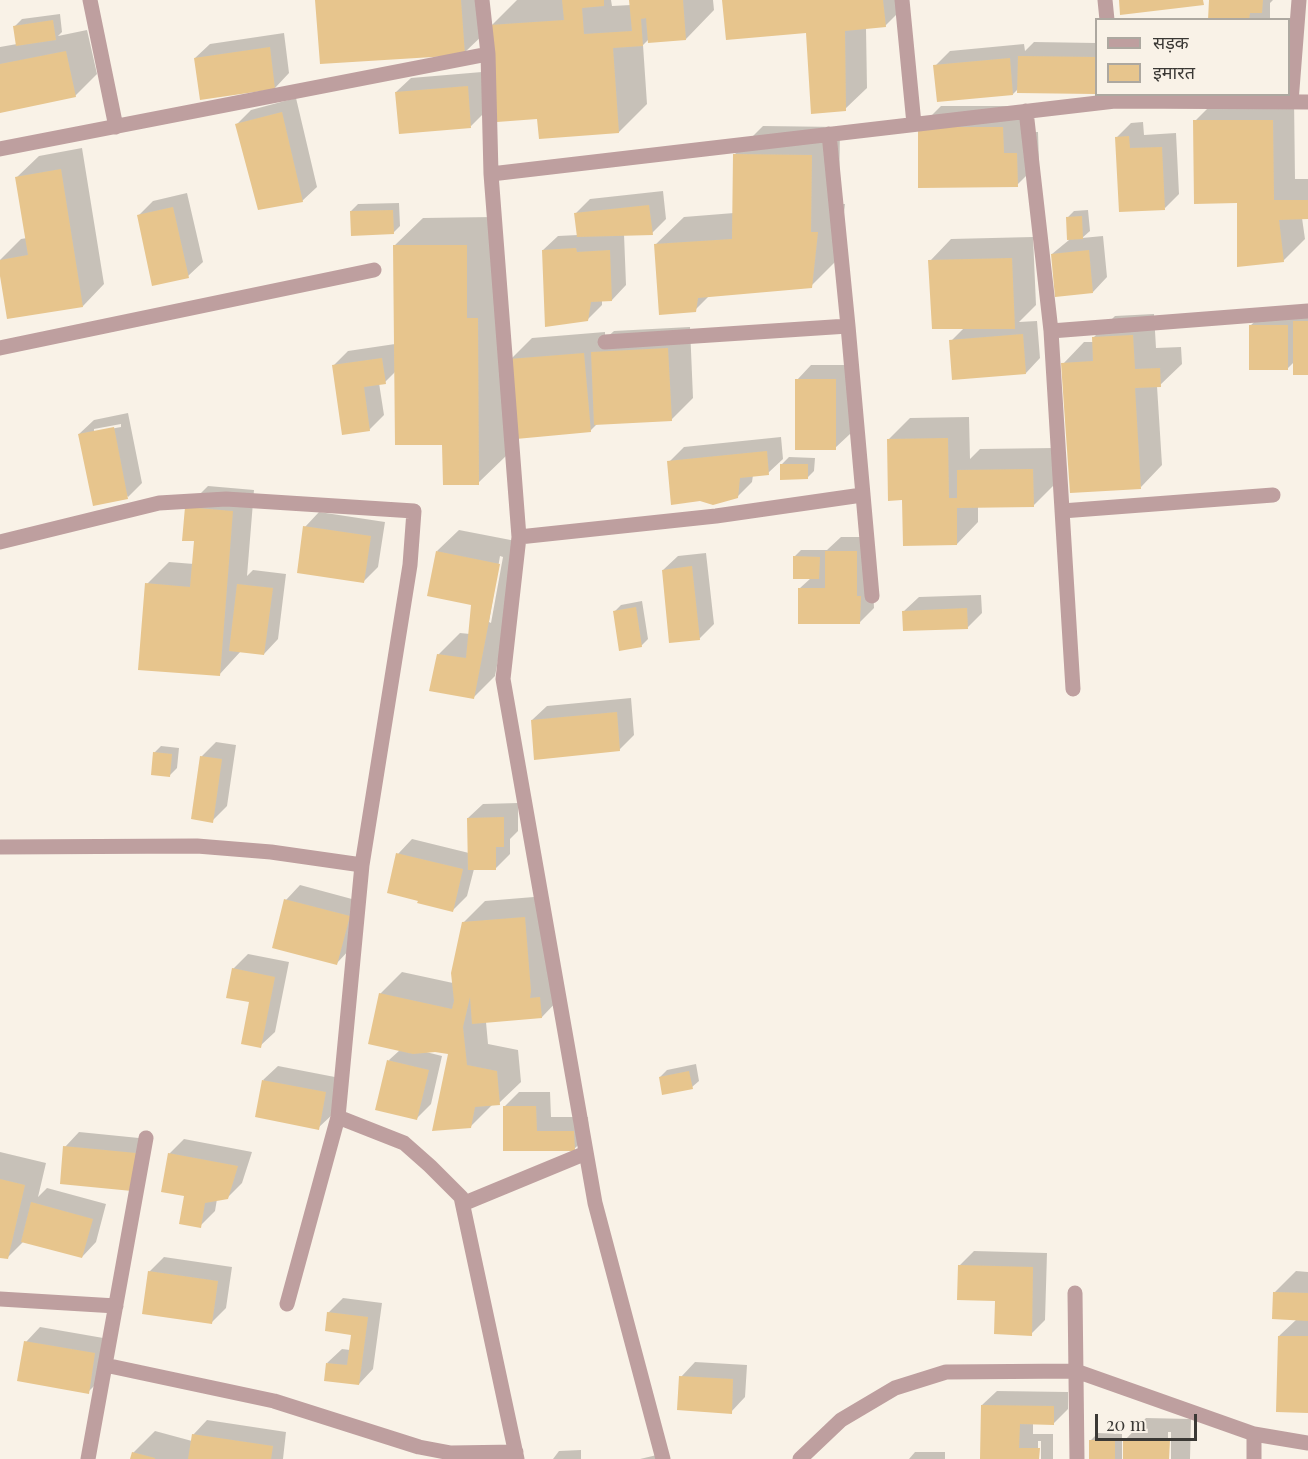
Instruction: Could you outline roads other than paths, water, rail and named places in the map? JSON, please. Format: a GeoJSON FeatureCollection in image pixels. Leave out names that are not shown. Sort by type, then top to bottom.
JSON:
{"type":"FeatureCollection","features":[{"type":"Feature","properties":{"kind":"street"},"geometry":{"type":"LineString","coordinates":[[90,0],[116,127]]}},
{"type":"Feature","properties":{"kind":"street"},"geometry":{"type":"LineString","coordinates":[[482,0],[488,54],[491,174],[519,537],[503,679],[595,1203],[663,1459]]}},
{"type":"Feature","properties":{"kind":"street"},"geometry":{"type":"LineString","coordinates":[[902,0],[914,124]]}},
{"type":"Feature","properties":{"kind":"street"},"geometry":{"type":"LineString","coordinates":[[1105,0],[1107,18]]}},
{"type":"Feature","properties":{"kind":"street"},"geometry":{"type":"LineString","coordinates":[[1291,102],[1299,0]]}},
{"type":"Feature","properties":{"kind":"street"},"geometry":{"type":"LineString","coordinates":[[0,149],[488,54]]}},
{"type":"Feature","properties":{"kind":"street"},"geometry":{"type":"LineString","coordinates":[[491,174],[1026,111],[1114,98],[1308,102]]}},
{"type":"Feature","properties":{"kind":"street"},"geometry":{"type":"LineString","coordinates":[[1026,111],[1051,331],[1073,689]]}},
{"type":"Feature","properties":{"kind":"street"},"geometry":{"type":"LineString","coordinates":[[829,134],[872,596]]}},
{"type":"Feature","properties":{"kind":"street"},"geometry":{"type":"LineString","coordinates":[[0,348],[374,270]]}},
{"type":"Feature","properties":{"kind":"street"},"geometry":{"type":"LineString","coordinates":[[1051,331],[1308,311]]}},
{"type":"Feature","properties":{"kind":"street"},"geometry":{"type":"LineString","coordinates":[[605,342],[848,326]]}},
{"type":"Feature","properties":{"kind":"street"},"geometry":{"type":"LineString","coordinates":[[519,537],[716,516],[862,495]]}},
{"type":"Feature","properties":{"kind":"street"},"geometry":{"type":"LineString","coordinates":[[1062,511],[1273,495]]}},
{"type":"Feature","properties":{"kind":"street"},"geometry":{"type":"LineString","coordinates":[[0,542],[159,503],[226,499],[414,511],[410,565],[362,865],[338,1117],[287,1304]]}},
{"type":"Feature","properties":{"kind":"street"},"geometry":{"type":"LineString","coordinates":[[0,847],[196,846],[271,852],[362,865]]}},
{"type":"Feature","properties":{"kind":"street"},"geometry":{"type":"LineString","coordinates":[[338,1117],[404,1143],[430,1166],[465,1203],[586,1153]]}},
{"type":"Feature","properties":{"kind":"street"},"geometry":{"type":"LineString","coordinates":[[88,1459],[146,1138]]}},
{"type":"Feature","properties":{"kind":"street"},"geometry":{"type":"LineString","coordinates":[[105,1365],[274,1401],[419,1447],[451,1453],[517,1455],[461,1197]]}},
{"type":"Feature","properties":{"kind":"street"},"geometry":{"type":"LineString","coordinates":[[1075,1293],[1077,1459]]}},
{"type":"Feature","properties":{"kind":"street"},"geometry":{"type":"LineString","coordinates":[[0,1299],[116,1306]]}},
{"type":"Feature","properties":{"kind":"street"},"geometry":{"type":"LineString","coordinates":[[800,1459],[841,1420],[895,1388],[946,1372],[1076,1371],[1254,1434],[1308,1443]]}},
{"type":"Feature","properties":{"kind":"street"},"geometry":{"type":"LineString","coordinates":[[1254,1434],[1254,1459]]}}]}
